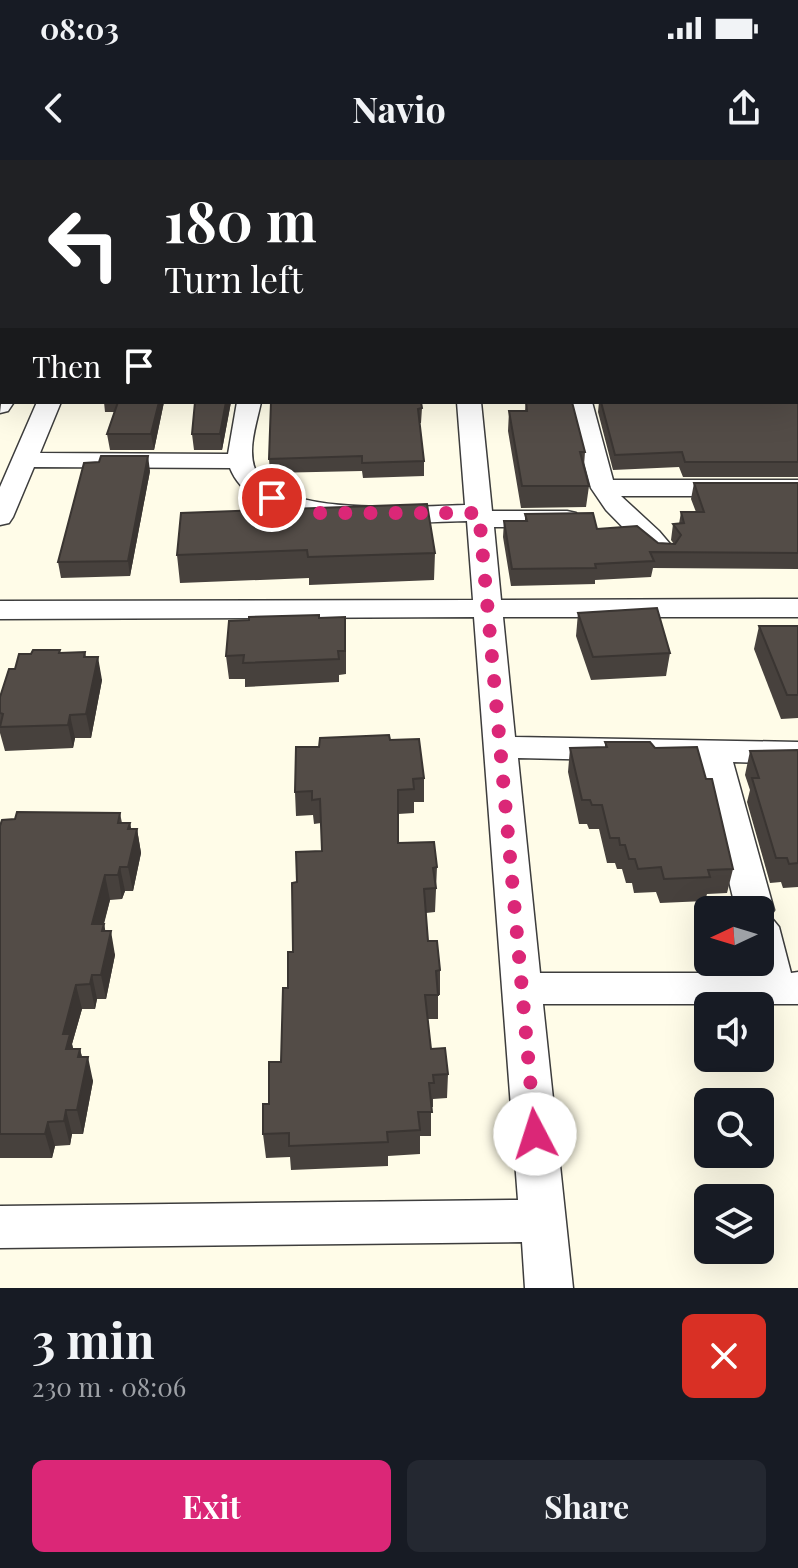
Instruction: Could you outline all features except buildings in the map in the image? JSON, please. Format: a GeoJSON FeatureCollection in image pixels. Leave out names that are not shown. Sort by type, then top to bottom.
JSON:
{"type":"FeatureCollection","features":[{"type":"Feature","properties":{"kind":"street"},"geometry":{"type":"LineString","coordinates":[[0,517],[48,404]]}},
{"type":"Feature","properties":{"kind":"street"},"geometry":{"type":"LineString","coordinates":[[249,404],[240,461],[244,474],[255,487],[294,507],[320,513],[630,518]]}},
{"type":"Feature","properties":{"kind":"street"},"geometry":{"type":"LineString","coordinates":[[469,404],[549,1288]]}},
{"type":"Feature","properties":{"kind":"street"},"geometry":{"type":"LineString","coordinates":[[581,404],[604,488],[662,551]]}},
{"type":"Feature","properties":{"kind":"street"},"geometry":{"type":"LineString","coordinates":[[24,460],[240,461]]}},
{"type":"Feature","properties":{"kind":"street"},"geometry":{"type":"LineString","coordinates":[[604,488],[798,488]]}},
{"type":"Feature","properties":{"kind":"street"},"geometry":{"type":"LineString","coordinates":[[0,610],[798,608]]}},
{"type":"Feature","properties":{"kind":"street"},"geometry":{"type":"LineString","coordinates":[[500,747],[798,753]]}},
{"type":"Feature","properties":{"kind":"street"},"geometry":{"type":"LineString","coordinates":[[714,751],[751,896]]}},
{"type":"Feature","properties":{"kind":"street"},"geometry":{"type":"LineString","coordinates":[[522,989],[787,988],[774,959]]}},
{"type":"Feature","properties":{"kind":"street"},"geometry":{"type":"LineString","coordinates":[[0,1227],[543,1221]]}},
{"type":"Feature","properties":{"kind":"route"},"geometry":{"type":"LineString","coordinates":[[272,498],[320,513],[479,513],[535,1134]]}}]}
